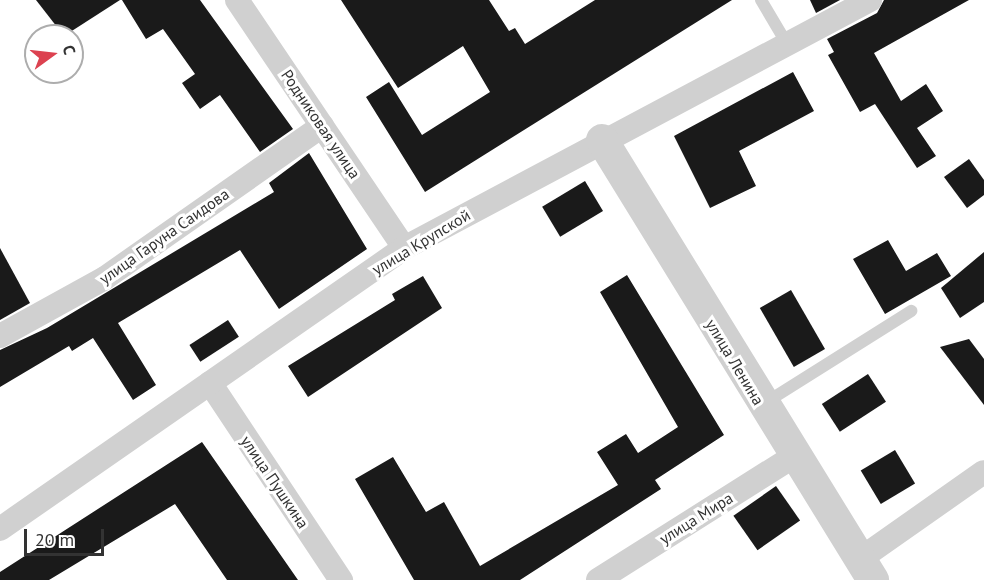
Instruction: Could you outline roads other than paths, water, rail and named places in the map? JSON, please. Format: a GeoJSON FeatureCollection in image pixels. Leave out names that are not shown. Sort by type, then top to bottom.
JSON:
{"type":"FeatureCollection","features":[{"type":"Feature","properties":{"kind":"street","name":"Родниковая улица"},"geometry":{"type":"LineString","coordinates":[[237,0],[404,248]]}},
{"type":"Feature","properties":{"kind":"street","name":"улица Крупской"},"geometry":{"type":"LineString","coordinates":[[0,529],[404,248],[602,140],[870,0]]}},
{"type":"Feature","properties":{"kind":"street","name":"улица Гаруна Саидова"},"geometry":{"type":"LineString","coordinates":[[0,336],[105,278],[322,126]]}},
{"type":"Feature","properties":{"kind":"street","name":"улица Ленина"},"geometry":{"type":"LineString","coordinates":[[602,140],[761,406],[866,569]]}},
{"type":"Feature","properties":{"kind":"street","name":"улица Пушкина"},"geometry":{"type":"LineString","coordinates":[[210,383],[341,580]]}},
{"type":"Feature","properties":{"kind":"street","name":"улица Мира"},"geometry":{"type":"LineString","coordinates":[[598,580],[794,456]]}},
{"type":"Feature","properties":{"kind":"street"},"geometry":{"type":"LineString","coordinates":[[866,569],[984,472]]}},
{"type":"Feature","properties":{"kind":"lane"},"geometry":{"type":"LineString","coordinates":[[761,0],[787,44]]}},
{"type":"Feature","properties":{"kind":"lane"},"geometry":{"type":"LineString","coordinates":[[761,406],[912,311]]}}]}
